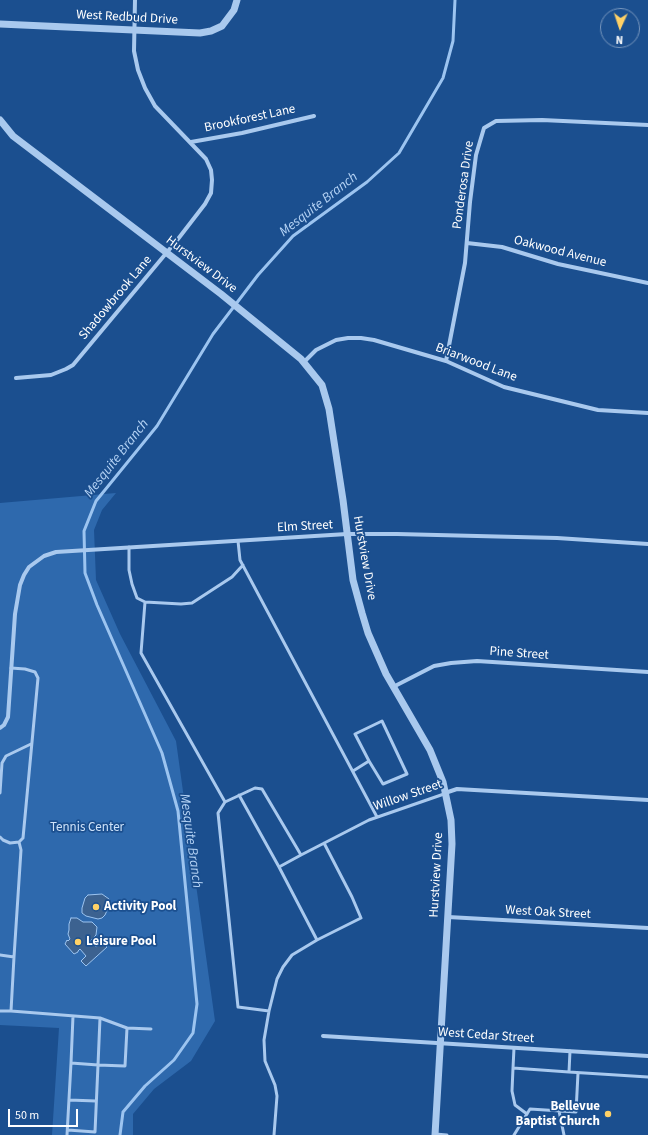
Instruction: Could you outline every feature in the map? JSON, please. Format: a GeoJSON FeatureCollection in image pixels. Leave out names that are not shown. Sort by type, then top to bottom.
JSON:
{"type":"FeatureCollection","features":[{"type":"Feature","properties":{"kind":"street","name":"Shadowbrook Lane"},"geometry":{"type":"LineString","coordinates":[[16,378],[51,375],[73,365],[166,253],[205,204],[211,193],[211,170],[206,159],[155,106],[145,88],[135,58],[135,0]]}},
{"type":"Feature","properties":{"kind":"street","name":"West Redbud Drive"},"geometry":{"type":"LineString","coordinates":[[0,24],[200,33],[211,31],[222,26],[234,10],[237,0]]}},
{"type":"Feature","properties":{"kind":"street","name":"Brookforest Lane"},"geometry":{"type":"LineString","coordinates":[[191,142],[242,133],[314,116]]}},
{"type":"Feature","properties":{"kind":"street","name":"Hurstview Drive"},"geometry":{"type":"LineString","coordinates":[[0,120],[13,136],[247,315],[304,362],[322,385],[329,409],[353,580],[362,613],[368,633],[393,687],[419,728],[439,769],[446,793],[451,820],[452,844],[435,1135]]}},
{"type":"Feature","properties":{"kind":"street","name":"Ponderosa Drive"},"geometry":{"type":"LineString","coordinates":[[446,361],[465,263],[470,202],[476,155],[484,128],[496,121],[542,120],[648,125]]}},
{"type":"Feature","properties":{"kind":"street","name":"Oakwood Avenue"},"geometry":{"type":"LineString","coordinates":[[467,243],[502,247],[558,264],[648,283]]}},
{"type":"Feature","properties":{"kind":"street","name":"Briarwood Lane"},"geometry":{"type":"LineString","coordinates":[[304,362],[316,350],[336,340],[361,338],[374,340],[446,361],[504,386],[598,410],[648,413]]}},
{"type":"Feature","properties":{"kind":"street","name":"Elm Street"},"geometry":{"type":"LineString","coordinates":[[10,668],[16,601],[20,585],[29,567],[44,556],[56,552],[347,534],[558,538],[648,544]]}},
{"type":"Feature","properties":{"kind":"street","name":"Pine Street"},"geometry":{"type":"LineString","coordinates":[[393,687],[434,666],[477,661],[648,672]]}},
{"type":"Feature","properties":{"kind":"street"},"geometry":{"type":"LineString","coordinates":[[2,727],[8,717],[10,668]]}},
{"type":"Feature","properties":{"kind":"street","name":"Willow Street"},"geometry":{"type":"LineString","coordinates":[[446,793],[457,789],[648,800]]}},
{"type":"Feature","properties":{"kind":"street","name":"West Oak Street"},"geometry":{"type":"LineString","coordinates":[[447,917],[648,928]]}},
{"type":"Feature","properties":{"kind":"street","name":"West Cedar Street"},"geometry":{"type":"LineString","coordinates":[[322,1036],[648,1056]]}},
{"type":"Feature","properties":{"kind":"lane"},"geometry":{"type":"LineString","coordinates":[[238,541],[240,560],[377,817]]}},
{"type":"Feature","properties":{"kind":"lane"},"geometry":{"type":"LineString","coordinates":[[129,547],[129,570],[132,584],[137,598],[145,602],[181,604],[192,603],[232,577],[243,565]]}},
{"type":"Feature","properties":{"kind":"lane"},"geometry":{"type":"LineString","coordinates":[[145,602],[141,653],[225,802]]}},
{"type":"Feature","properties":{"kind":"lane"},"geometry":{"type":"LineString","coordinates":[[10,668],[25,669],[35,672],[38,678],[22,838],[19,842],[21,850],[12,1011]]}},
{"type":"Feature","properties":{"kind":"lane"},"geometry":{"type":"LineString","coordinates":[[382,721],[407,774],[383,784],[370,761],[355,734],[382,721]]}},
{"type":"Feature","properties":{"kind":"lane"},"geometry":{"type":"LineString","coordinates":[[0,793],[2,763],[6,756],[31,744]]}},
{"type":"Feature","properties":{"kind":"lane"},"geometry":{"type":"LineString","coordinates":[[353,771],[370,761]]}},
{"type":"Feature","properties":{"kind":"lane"},"geometry":{"type":"LineString","coordinates":[[269,1010],[238,1007],[218,813],[225,802],[255,788],[262,789],[301,855]]}},
{"type":"Feature","properties":{"kind":"lane","name":"Willow Street"},"geometry":{"type":"LineString","coordinates":[[279,867],[369,820],[446,793]]}},
{"type":"Feature","properties":{"kind":"lane"},"geometry":{"type":"LineString","coordinates":[[239,795],[279,867],[316,940]]}},
{"type":"Feature","properties":{"kind":"lane"},"geometry":{"type":"LineString","coordinates":[[0,837],[10,843],[19,842]]}},
{"type":"Feature","properties":{"kind":"lane"},"geometry":{"type":"LineString","coordinates":[[274,1135],[277,1096],[275,1085],[265,1061],[264,1040],[269,1010],[277,980],[283,967],[292,955],[316,940],[361,918],[352,897],[324,843]]}},
{"type":"Feature","properties":{"kind":"lane"},"geometry":{"type":"LineString","coordinates":[[0,955],[14,958]]}},
{"type":"Feature","properties":{"kind":"lane"},"geometry":{"type":"LineString","coordinates":[[0,1011],[100,1018],[127,1028],[151,1029]]}},
{"type":"Feature","properties":{"kind":"lane"},"geometry":{"type":"LineString","coordinates":[[67,1135],[73,1016]]}},
{"type":"Feature","properties":{"kind":"lane"},"geometry":{"type":"LineString","coordinates":[[68,1130],[95,1132],[100,1018]]}},
{"type":"Feature","properties":{"kind":"lane"},"geometry":{"type":"LineString","coordinates":[[71,1063],[125,1066],[127,1028]]}},
{"type":"Feature","properties":{"kind":"lane"},"geometry":{"type":"LineString","coordinates":[[514,1048],[512,1091],[515,1105],[527,1114]]}},
{"type":"Feature","properties":{"kind":"lane"},"geometry":{"type":"LineString","coordinates":[[569,1072],[570,1051]]}},
{"type":"Feature","properties":{"kind":"lane"},"geometry":{"type":"LineString","coordinates":[[513,1068],[648,1077]]}},
{"type":"Feature","properties":{"kind":"lane"},"geometry":{"type":"LineString","coordinates":[[514,1135],[530,1109],[576,1112],[578,1073]]}},
{"type":"Feature","properties":{"kind":"lane"},"geometry":{"type":"LineString","coordinates":[[69,1100],[96,1101]]}},
{"type":"Feature","properties":{"kind":"lane"},"geometry":{"type":"LineString","coordinates":[[559,1111],[564,1135]]}},
{"type":"Feature","properties":{"kind":"lane"},"geometry":{"type":"LineString","coordinates":[[435,1135],[447,1135]]}},
{"type":"Feature","properties":{"kind":"green space","name":"Tennis Center"},"geometry":{"type":"Polygon","coordinates":[[[116,493],[102,510],[94,530],[96,580],[120,634],[176,741],[215,1021],[191,1061],[154,1089],[133,1114],[133,1135],[52,1135],[59,1028],[0,1025],[0,503],[116,493]]]}},
{"type":"Feature","properties":{"kind":"shaded area","name":"Activity Pool"},"geometry":{"type":"Polygon","coordinates":[[[102,894],[109,899],[110,904],[102,918],[98,919],[86,916],[82,913],[85,898],[88,895],[102,894]]]}},
{"type":"Feature","properties":{"kind":"shaded area","name":"Leisure Pool"},"geometry":{"type":"Polygon","coordinates":[[[71,918],[77,918],[83,922],[92,922],[97,927],[96,935],[90,941],[96,947],[102,942],[107,947],[86,966],[81,961],[86,956],[80,949],[74,954],[65,944],[67,940],[68,941],[70,939],[68,934],[71,918]]]}},
{"type":"Feature","properties":{"kind":"waterway","name":"Mesquite Branch"},"geometry":{"type":"LineString","coordinates":[[120,1135],[123,1112],[145,1086],[174,1060],[193,1033],[197,1004],[178,811],[162,753],[97,605],[85,573],[84,531],[96,501],[157,426],[213,334],[258,275],[293,236],[367,182],[399,153],[443,78],[453,41],[455,0]]}},
{"type":"Feature","properties":{"kind":"place","name":"Activity Pool"},"geometry":{"type":"Point","coordinates":[96,907]}},
{"type":"Feature","properties":{"kind":"place","name":"Leisure Pool"},"geometry":{"type":"Point","coordinates":[78,942]}},
{"type":"Feature","properties":{"kind":"place","name":"Bellevue Baptist Church"},"geometry":{"type":"Point","coordinates":[608,1114]}}]}
